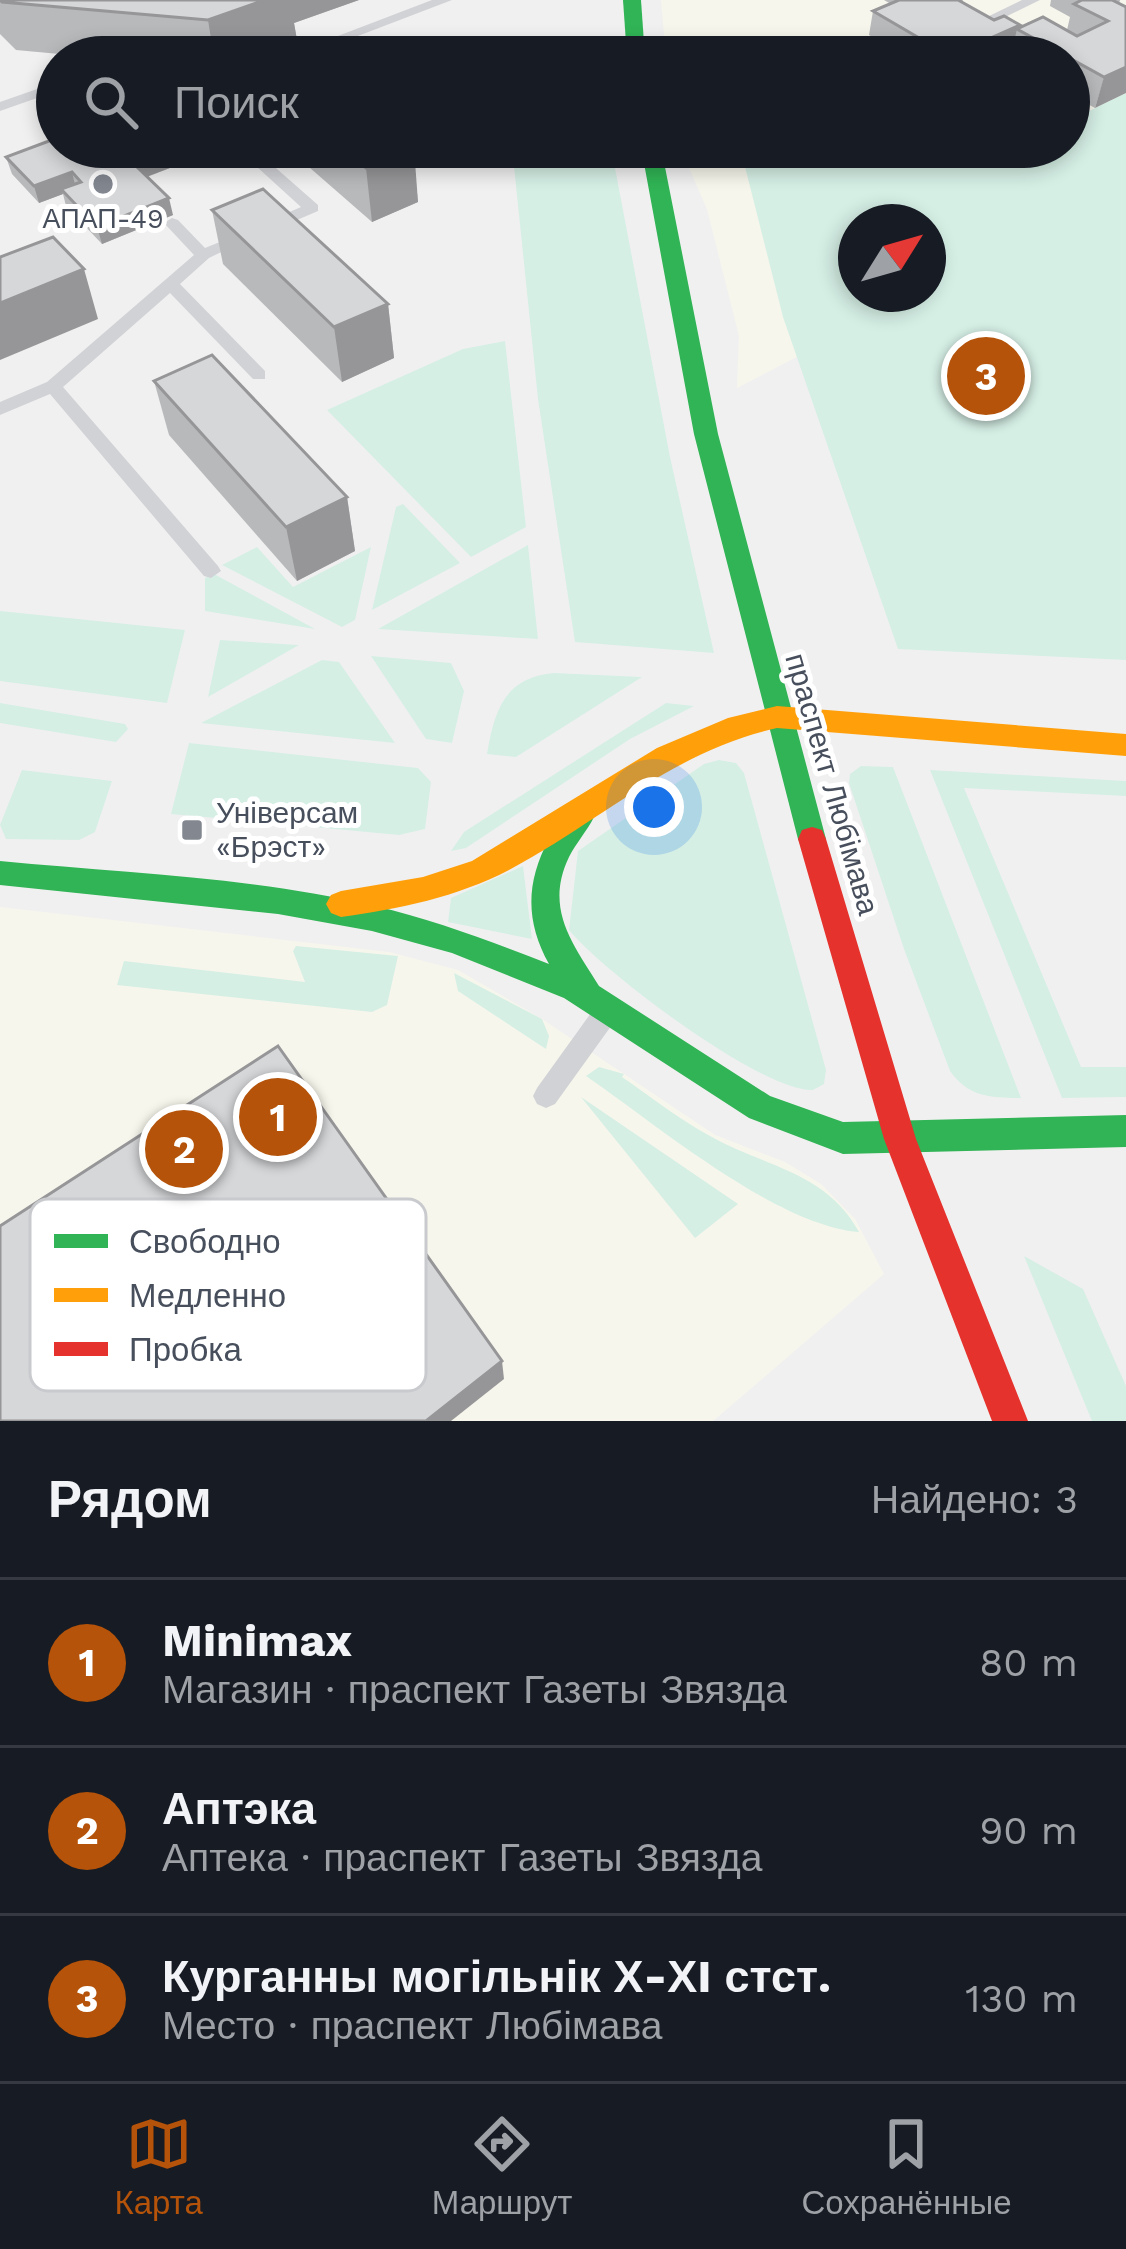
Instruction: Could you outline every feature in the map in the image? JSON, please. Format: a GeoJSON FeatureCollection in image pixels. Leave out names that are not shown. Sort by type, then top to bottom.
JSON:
{"type":"FeatureCollection","features":[{"type":"Feature","properties":{"kind":"main road"},"geometry":{"type":"LineString","coordinates":[[632,0],[635,36]]}},
{"type":"Feature","properties":{"kind":"main road","name":"праспект Любімава"},"geometry":{"type":"LineString","coordinates":[[655,168],[706,434],[777,717],[900,1138],[1010,1421]]}},
{"type":"Feature","properties":{"kind":"main road"},"geometry":{"type":"LineString","coordinates":[[318,907],[422,890],[472,874],[694,740],[733,724],[777,717],[1126,745]]}},
{"type":"Feature","properties":{"kind":"main road"},"geometry":{"type":"LineString","coordinates":[[593,805],[556,849],[542,880],[539,904],[551,945],[598,1000]]}},
{"type":"Feature","properties":{"kind":"main road"},"geometry":{"type":"LineString","coordinates":[[0,873],[318,907],[483,951],[598,1000],[750,1106],[799,1129],[843,1138],[1126,1131]]}},
{"type":"Feature","properties":{"kind":"lane"},"geometry":{"type":"LineString","coordinates":[[347,36],[445,0]]}},
{"type":"Feature","properties":{"kind":"lane"},"geometry":{"type":"LineString","coordinates":[[992,18],[1034,0]]}},
{"type":"Feature","properties":{"kind":"lane"},"geometry":{"type":"LineString","coordinates":[[0,107],[36,94]]}},
{"type":"Feature","properties":{"kind":"lane"},"geometry":{"type":"LineString","coordinates":[[0,409],[53,386],[203,255],[312,208],[267,168]]}},
{"type":"Feature","properties":{"kind":"lane"},"geometry":{"type":"LineString","coordinates":[[172,223],[203,255]]}},
{"type":"Feature","properties":{"kind":"lane"},"geometry":{"type":"LineString","coordinates":[[171,284],[259,375]]}},
{"type":"Feature","properties":{"kind":"lane"},"geometry":{"type":"LineString","coordinates":[[53,386],[211,571]]}},
{"type":"Feature","properties":{"kind":"lane"},"geometry":{"type":"LineString","coordinates":[[546,1096],[598,1000]]}},
{"type":"Feature","properties":{"kind":"shaded area"},"geometry":{"type":"Polygon","coordinates":[[[661,0],[1126,0],[1126,186],[946,219],[946,204],[838,204],[838,312],[883,312],[737,388],[739,336],[707,209],[689,168],[1090,168],[1090,36],[664,36],[661,0]]]}},
{"type":"Feature","properties":{"kind":"shaded area"},"geometry":{"type":"Polygon","coordinates":[[[0,907],[389,952],[458,970],[542,1019],[715,1135],[785,1162],[821,1184],[855,1219],[884,1274],[713,1421],[0,1421],[0,907]]]}},
{"type":"Feature","properties":{"kind":"green space"},"geometry":{"type":"Polygon","coordinates":[[[1126,93],[1126,660],[898,649],[783,317],[745,168],[1090,168],[1090,111],[1126,93]]]}},
{"type":"Feature","properties":{"kind":"green space"},"geometry":{"type":"Polygon","coordinates":[[[514,168],[615,168],[670,457],[714,653],[575,642],[538,399],[514,168]]]}},
{"type":"Feature","properties":{"kind":"green space"},"geometry":{"type":"Polygon","coordinates":[[[505,341],[526,527],[471,557],[327,410],[463,349],[505,341]]]}},
{"type":"Feature","properties":{"kind":"green space"},"geometry":{"type":"Polygon","coordinates":[[[403,504],[460,563],[372,610],[396,507],[403,504]]]}},
{"type":"Feature","properties":{"kind":"green space"},"geometry":{"type":"Polygon","coordinates":[[[528,545],[538,639],[378,629],[528,545]]]}},
{"type":"Feature","properties":{"kind":"green space"},"geometry":{"type":"Polygon","coordinates":[[[257,547],[293,587],[371,547],[355,620],[342,627],[222,565],[257,547]]]}},
{"type":"Feature","properties":{"kind":"green space"},"geometry":{"type":"Polygon","coordinates":[[[214,574],[315,629],[205,611],[205,578],[214,574]]]}},
{"type":"Feature","properties":{"kind":"green space"},"geometry":{"type":"Polygon","coordinates":[[[0,611],[185,630],[167,703],[0,681],[0,611]]]}},
{"type":"Feature","properties":{"kind":"green space"},"geometry":{"type":"Polygon","coordinates":[[[220,640],[299,645],[208,697],[220,640]]]}},
{"type":"Feature","properties":{"kind":"green space"},"geometry":{"type":"Polygon","coordinates":[[[371,656],[451,663],[464,691],[452,743],[426,739],[371,656]]]}},
{"type":"Feature","properties":{"kind":"green space"},"geometry":{"type":"Polygon","coordinates":[[[322,660],[339,662],[395,743],[201,723],[322,660]]]}},
{"type":"Feature","properties":{"kind":"green space"},"geometry":{"type":"Polygon","coordinates":[[[554,673],[642,677],[516,757],[487,754],[504,699],[523,681],[554,673]]]}},
{"type":"Feature","properties":{"kind":"green space"},"geometry":{"type":"Polygon","coordinates":[[[0,703],[125,724],[128,729],[116,742],[0,723],[0,703]]]}},
{"type":"Feature","properties":{"kind":"green space"},"geometry":{"type":"Polygon","coordinates":[[[666,703],[694,706],[630,739],[466,848],[451,851],[464,832],[666,703]]]}},
{"type":"Feature","properties":{"kind":"green space"},"geometry":{"type":"Polygon","coordinates":[[[189,743],[418,768],[431,782],[425,829],[399,835],[282,824],[285,812],[221,806],[216,818],[171,814],[189,743]]]}},
{"type":"Feature","properties":{"kind":"green space"},"geometry":{"type":"Polygon","coordinates":[[[736,763],[744,773],[826,1070],[824,1084],[813,1090],[790,1086],[723,1052],[614,973],[569,930],[578,851],[704,764],[736,763]]]}},
{"type":"Feature","properties":{"kind":"green space"},"geometry":{"type":"Polygon","coordinates":[[[861,766],[893,767],[1021,1098],[981,1094],[964,1086],[950,1071],[849,783],[850,774],[861,766]]]}},
{"type":"Feature","properties":{"kind":"green space"},"geometry":{"type":"Polygon","coordinates":[[[22,770],[112,781],[95,832],[79,840],[6,839],[0,825],[22,770]]]}},
{"type":"Feature","properties":{"kind":"green space"},"geometry":{"type":"Polygon","coordinates":[[[930,770],[1126,781],[1126,796],[964,788],[1081,1067],[1126,1067],[1126,1097],[1062,1098],[930,770]]]}},
{"type":"Feature","properties":{"kind":"green space"},"geometry":{"type":"Polygon","coordinates":[[[523,866],[532,939],[448,922],[451,898],[523,866]]]}},
{"type":"Feature","properties":{"kind":"green space"},"geometry":{"type":"Polygon","coordinates":[[[296,946],[398,956],[387,1005],[372,1012],[117,985],[124,961],[305,982],[293,951],[296,946]]]}},
{"type":"Feature","properties":{"kind":"green space"},"geometry":{"type":"Polygon","coordinates":[[[454,973],[542,1019],[549,1036],[546,1049],[458,991],[454,973]]]}},
{"type":"Feature","properties":{"kind":"green space"},"geometry":{"type":"Polygon","coordinates":[[[599,1067],[624,1074],[622,1077],[710,1136],[812,1183],[846,1212],[859,1232],[791,1211],[717,1169],[586,1076],[599,1067]]]}},
{"type":"Feature","properties":{"kind":"green space"},"geometry":{"type":"Polygon","coordinates":[[[581,1097],[738,1204],[695,1238],[581,1097]]]}},
{"type":"Feature","properties":{"kind":"green space"},"geometry":{"type":"Polygon","coordinates":[[[1024,1256],[1083,1289],[1126,1386],[1126,1421],[1092,1421],[1024,1256]]]}},
{"type":"Feature","properties":{"kind":"building"},"geometry":{"type":"Polygon","coordinates":[[[0,0],[265,0],[208,20],[0,0]]]}},
{"type":"Feature","properties":{"kind":"building"},"geometry":{"type":"Polygon","coordinates":[[[899,0],[958,0],[994,20],[1004,16],[1020,25],[995,36],[916,36],[873,11],[899,0]]]}},
{"type":"Feature","properties":{"kind":"building"},"geometry":{"type":"Polygon","coordinates":[[[1112,0],[1126,7],[1126,67],[1104,77],[1090,69],[1090,36],[1077,36],[1108,21],[1074,4],[1112,0]]]}},
{"type":"Feature","properties":{"kind":"building"},"geometry":{"type":"Polygon","coordinates":[[[1043,17],[1077,36],[1030,36],[1017,29],[1043,17]]]}},
{"type":"Feature","properties":{"kind":"building"},"geometry":{"type":"Polygon","coordinates":[[[36,146],[36,168],[138,168],[169,198],[97,227],[61,189],[81,182],[72,172],[34,186],[6,157],[36,146]]]}},
{"type":"Feature","properties":{"kind":"building"},"geometry":{"type":"Polygon","coordinates":[[[263,189],[388,304],[334,327],[212,210],[263,189]]]}},
{"type":"Feature","properties":{"kind":"building"},"geometry":{"type":"Polygon","coordinates":[[[53,237],[84,269],[0,303],[0,257],[53,237]]]}},
{"type":"Feature","properties":{"kind":"building"},"geometry":{"type":"Polygon","coordinates":[[[212,355],[347,497],[286,527],[154,381],[212,355]]]}},
{"type":"Feature","properties":{"kind":"building"},"geometry":{"type":"Polygon","coordinates":[[[278,1046],[387,1199],[42,1199],[278,1046]]]}},
{"type":"Feature","properties":{"kind":"building"},"geometry":{"type":"Polygon","coordinates":[[[30,1207],[30,1391],[426,1391],[426,1254],[502,1361],[426,1421],[0,1421],[0,1226],[30,1207]]]}},
{"type":"Feature","properties":{"kind":"traffic: fast"},"geometry":{"type":"LineString","coordinates":[[632,0],[635,36]]}},
{"type":"Feature","properties":{"kind":"traffic: fast"},"geometry":{"type":"LineString","coordinates":[[655,168],[706,434],[812,839]]}},
{"type":"Feature","properties":{"kind":"traffic: fast"},"geometry":{"type":"LineString","coordinates":[[580,817],[552,863],[544,905],[556,948],[586,992]]}},
{"type":"Feature","properties":{"kind":"traffic: fast"},"geometry":{"type":"LineString","coordinates":[[0,873],[278,901],[372,918],[455,941],[575,988],[760,1107],[843,1138],[1126,1131]]}},
{"type":"Feature","properties":{"kind":"traffic: slow"},"geometry":{"type":"LineString","coordinates":[[341,904],[423,889],[482,869],[666,756],[701,739],[777,717],[1126,745]]}},
{"type":"Feature","properties":{"kind":"traffic: jam"},"geometry":{"type":"LineString","coordinates":[[812,839],[900,1139],[1010,1421]]}},
{"type":"Feature","properties":{"kind":"place","name":"АПАП-49"},"geometry":{"type":"Point","coordinates":[103,184]}},
{"type":"Feature","properties":{"kind":"place","name":"Курганны могільнік Х-ХI стст."},"geometry":{"type":"Point","coordinates":[986,376]}},
{"type":"Feature","properties":{"kind":"place","name":"Універсам «Брэст»"},"geometry":{"type":"Point","coordinates":[192,830]}},
{"type":"Feature","properties":{"kind":"place","name":"Minimax"},"geometry":{"type":"Point","coordinates":[278,1117]}},
{"type":"Feature","properties":{"kind":"place","name":"Аптэка"},"geometry":{"type":"Point","coordinates":[184,1149]}}]}
